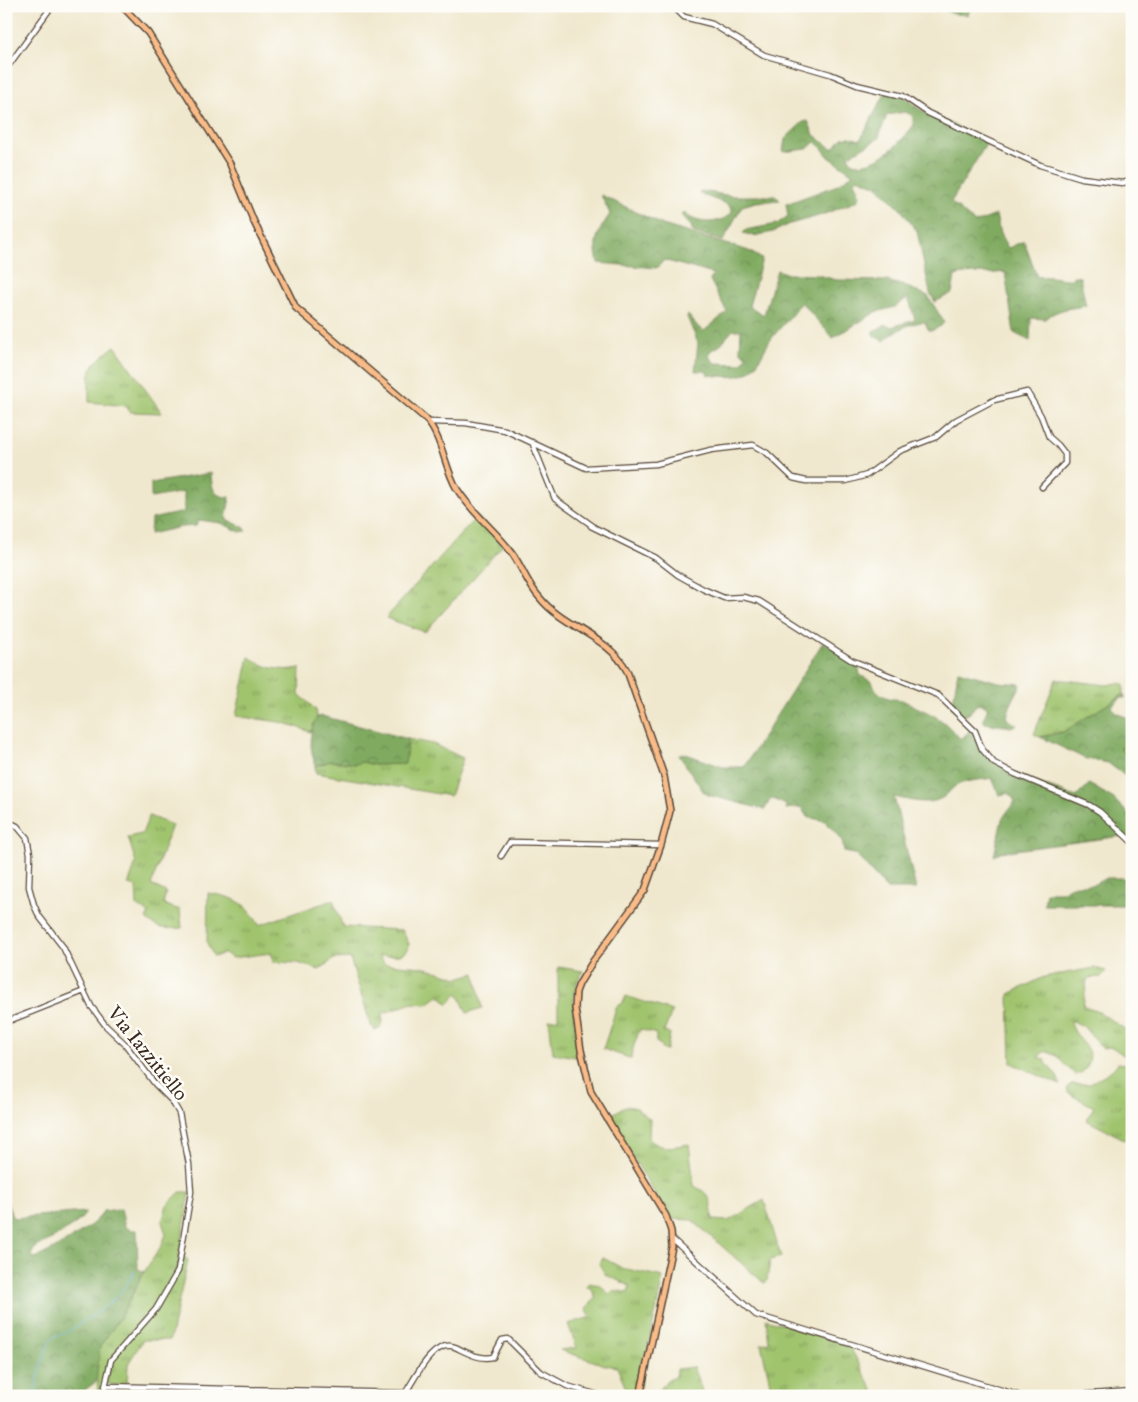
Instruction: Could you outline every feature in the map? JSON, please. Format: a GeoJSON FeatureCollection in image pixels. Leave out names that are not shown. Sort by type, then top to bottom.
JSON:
{"type":"FeatureCollection","features":[{"type":"Feature","properties":{"kind":"main road"},"geometry":{"type":"LineString","coordinates":[[122,6],[148,33],[230,164],[257,228],[296,308],[429,422],[459,491],[512,553],[536,594],[554,612],[606,647],[623,663],[668,790],[669,815],[661,845],[645,890],[579,984],[575,1008],[587,1083],[666,1216],[672,1239],[640,1396]]}},
{"type":"Feature","properties":{"kind":"street"},"geometry":{"type":"LineString","coordinates":[[6,69],[52,6]]}},
{"type":"Feature","properties":{"kind":"street"},"geometry":{"type":"LineString","coordinates":[[673,6],[684,16],[712,24],[764,55],[830,74],[857,85],[903,96],[928,113],[1040,165],[1076,177],[1122,183],[1132,181]]}},
{"type":"Feature","properties":{"kind":"street"},"geometry":{"type":"LineString","coordinates":[[429,422],[452,422],[494,427],[532,442],[582,467],[595,468],[656,464],[711,450],[753,446],[767,453],[793,478],[806,481],[846,482],[867,475],[902,449],[936,437],[956,420],[994,400],[1027,392],[1041,416],[1049,437],[1058,444],[1065,454],[1065,463],[1042,487]]}},
{"type":"Feature","properties":{"kind":"street"},"geometry":{"type":"LineString","coordinates":[[532,442],[555,499],[593,526],[656,558],[678,575],[703,589],[724,598],[743,597],[759,600],[851,660],[938,695],[976,733],[982,750],[994,763],[1015,774],[1089,804],[1132,842]]}},
{"type":"Feature","properties":{"kind":"street","name":"Via Iazzitiello"},"geometry":{"type":"LineString","coordinates":[[6,822],[17,826],[27,838],[30,854],[29,887],[34,905],[39,916],[63,947],[91,1006],[106,1026],[125,1044],[155,1084],[176,1106],[189,1164],[191,1192],[175,1276],[156,1308],[111,1360],[104,1396]]}},
{"type":"Feature","properties":{"kind":"street"},"geometry":{"type":"LineString","coordinates":[[501,856],[510,842],[661,845]]}},
{"type":"Feature","properties":{"kind":"street"},"geometry":{"type":"LineString","coordinates":[[6,1022],[84,991]]}},
{"type":"Feature","properties":{"kind":"street"},"geometry":{"type":"LineString","coordinates":[[672,1239],[756,1315],[1021,1396]]}},
{"type":"Feature","properties":{"kind":"street"},"geometry":{"type":"LineString","coordinates":[[105,1386],[403,1393],[406,1392],[427,1359],[441,1348],[453,1346],[468,1354],[486,1358],[493,1357],[502,1340],[508,1340],[541,1372],[567,1386],[602,1396]]}},
{"type":"Feature","properties":{"kind":"street"},"geometry":{"type":"LineString","coordinates":[[1064,1396],[1132,1391]]}},
{"type":"Feature","properties":{"kind":"green space"},"geometry":{"type":"Polygon","coordinates":[[[933,6],[971,6],[968,15],[956,14],[933,6]]]}},
{"type":"Feature","properties":{"kind":"green space"},"geometry":{"type":"Polygon","coordinates":[[[886,92],[906,98],[919,109],[988,141],[951,202],[975,223],[996,215],[1000,234],[1008,248],[1024,241],[1037,277],[1073,279],[1073,276],[1080,277],[1086,306],[1059,311],[1045,319],[1031,318],[1030,341],[1014,333],[1005,272],[955,276],[952,293],[935,302],[930,293],[917,231],[902,211],[877,186],[858,178],[855,181],[860,196],[857,201],[822,215],[790,224],[773,232],[754,236],[743,233],[745,230],[777,224],[788,216],[786,204],[835,186],[853,174],[829,157],[816,141],[807,149],[783,152],[785,139],[803,122],[808,121],[814,135],[831,148],[834,148],[842,138],[850,137],[860,140],[886,92]],[[905,112],[887,115],[878,139],[848,156],[852,163],[870,162],[887,153],[914,125],[912,115],[905,112]]]}},
{"type":"Feature","properties":{"kind":"green space"},"geometry":{"type":"Polygon","coordinates":[[[701,191],[732,196],[775,196],[780,200],[756,202],[742,206],[723,241],[693,232],[691,226],[681,215],[684,213],[695,220],[708,222],[721,220],[732,213],[729,205],[698,193],[701,191]]]}},
{"type":"Feature","properties":{"kind":"green space"},"geometry":{"type":"Polygon","coordinates":[[[601,195],[663,225],[749,251],[762,259],[749,306],[764,315],[777,270],[788,274],[817,275],[837,280],[887,281],[905,286],[928,296],[944,322],[941,326],[931,331],[925,322],[908,325],[884,341],[874,336],[873,331],[886,325],[891,327],[915,320],[910,303],[906,299],[895,307],[876,312],[833,338],[801,302],[769,342],[755,367],[747,373],[728,377],[708,375],[706,371],[695,371],[698,343],[687,317],[688,315],[704,331],[727,312],[710,280],[713,274],[664,260],[657,268],[598,263],[597,237],[610,214],[601,195]],[[733,330],[718,347],[711,350],[709,356],[715,363],[741,364],[746,357],[740,350],[741,330],[733,330]]]}},
{"type":"Feature","properties":{"kind":"green space"},"geometry":{"type":"Polygon","coordinates":[[[115,346],[162,413],[130,412],[126,406],[89,402],[89,382],[94,364],[115,346]]]}},
{"type":"Feature","properties":{"kind":"green space"},"geometry":{"type":"Polygon","coordinates":[[[211,473],[214,491],[220,496],[230,497],[226,519],[245,528],[246,531],[240,532],[221,523],[199,520],[196,526],[181,527],[150,534],[151,519],[184,512],[184,492],[151,498],[151,483],[211,473]]]}},
{"type":"Feature","properties":{"kind":"green space"},"geometry":{"type":"Polygon","coordinates":[[[477,516],[503,545],[425,632],[386,618],[477,516]]]}},
{"type":"Feature","properties":{"kind":"green space"},"geometry":{"type":"Polygon","coordinates":[[[823,642],[858,664],[860,675],[872,682],[877,692],[888,698],[902,700],[933,715],[945,723],[961,739],[973,727],[986,753],[993,760],[1012,772],[1076,797],[1089,784],[1114,799],[1132,818],[1132,843],[1123,836],[1000,852],[994,856],[1002,819],[1015,801],[1009,793],[999,795],[992,778],[972,781],[954,787],[945,796],[933,801],[920,802],[894,797],[916,889],[887,889],[855,854],[844,852],[842,840],[825,821],[807,817],[801,807],[786,809],[786,805],[771,798],[765,809],[762,809],[708,795],[703,791],[679,755],[683,753],[723,767],[744,767],[823,642]]]}},
{"type":"Feature","properties":{"kind":"green space"},"geometry":{"type":"Polygon","coordinates":[[[249,657],[273,668],[286,670],[300,668],[299,694],[316,710],[317,719],[310,732],[281,723],[236,716],[249,657]]]}},
{"type":"Feature","properties":{"kind":"green space"},"geometry":{"type":"Polygon","coordinates":[[[958,671],[998,682],[1021,684],[1007,719],[1017,725],[1011,727],[985,723],[983,720],[988,708],[982,704],[976,705],[969,714],[962,717],[952,708],[958,671]]]}},
{"type":"Feature","properties":{"kind":"green space"},"geometry":{"type":"Polygon","coordinates":[[[1056,679],[1107,685],[1124,684],[1124,694],[1063,732],[1040,737],[1034,734],[1056,679]]]}},
{"type":"Feature","properties":{"kind":"green space"},"geometry":{"type":"Polygon","coordinates":[[[1124,694],[1125,698],[1121,698],[1112,706],[1115,712],[1132,720],[1132,738],[1120,749],[1132,758],[1132,781],[1108,763],[1086,759],[1040,737],[1063,732],[1124,694]]]}},
{"type":"Feature","properties":{"kind":"green space"},"geometry":{"type":"Polygon","coordinates":[[[322,716],[408,739],[405,764],[375,765],[362,762],[355,764],[331,761],[315,766],[311,747],[311,735],[317,717],[322,716]]]}},
{"type":"Feature","properties":{"kind":"green space"},"geometry":{"type":"Polygon","coordinates":[[[1132,738],[1132,758],[1120,749],[1132,738]]]}},
{"type":"Feature","properties":{"kind":"green space"},"geometry":{"type":"Polygon","coordinates":[[[408,739],[433,744],[463,758],[450,796],[316,773],[315,766],[331,761],[355,764],[362,762],[375,765],[404,764],[408,739]]]}},
{"type":"Feature","properties":{"kind":"green space"},"geometry":{"type":"Polygon","coordinates":[[[149,816],[172,825],[151,885],[166,892],[163,904],[180,910],[182,928],[163,928],[150,923],[146,919],[149,913],[137,906],[136,887],[128,885],[136,863],[128,837],[142,834],[149,816]]]}},
{"type":"Feature","properties":{"kind":"green space"},"geometry":{"type":"Polygon","coordinates":[[[1107,878],[1123,878],[1132,883],[1132,905],[1044,905],[1046,892],[1063,892],[1071,887],[1095,884],[1107,878]]]}},
{"type":"Feature","properties":{"kind":"green space"},"geometry":{"type":"Polygon","coordinates":[[[208,893],[226,896],[239,902],[249,911],[259,925],[333,900],[343,927],[402,930],[409,944],[407,951],[400,955],[378,956],[385,964],[423,967],[458,978],[475,973],[482,1008],[467,1013],[458,993],[448,1004],[443,998],[438,996],[427,1004],[412,1003],[382,1014],[383,1022],[380,1028],[375,1030],[371,1026],[350,958],[334,959],[319,970],[298,963],[273,962],[271,953],[232,958],[225,953],[214,957],[207,943],[208,893]]]}},
{"type":"Feature","properties":{"kind":"green space"},"geometry":{"type":"Polygon","coordinates":[[[558,967],[583,971],[578,981],[574,1003],[575,1025],[581,1058],[553,1053],[549,1020],[558,1019],[558,967]]]}},
{"type":"Feature","properties":{"kind":"green space"},"geometry":{"type":"Polygon","coordinates":[[[1094,968],[1106,971],[1101,977],[1089,978],[1087,980],[1083,1006],[1096,1010],[1132,1034],[1132,1061],[1112,1047],[1102,1048],[1083,1026],[1071,1020],[1075,1033],[1088,1050],[1090,1056],[1089,1062],[1080,1074],[1075,1075],[1055,1055],[1045,1051],[1038,1057],[1045,1060],[1058,1078],[1060,1085],[1011,1063],[1009,994],[1044,977],[1094,968]]]}},
{"type":"Feature","properties":{"kind":"green space"},"geometry":{"type":"Polygon","coordinates":[[[626,996],[672,1011],[664,1032],[670,1034],[667,1050],[661,1049],[662,1046],[656,1042],[656,1034],[640,1029],[633,1048],[632,1059],[603,1049],[617,1006],[622,1004],[626,996]]]}},
{"type":"Feature","properties":{"kind":"green space"},"geometry":{"type":"Polygon","coordinates":[[[1132,1062],[1132,1143],[1086,1120],[1094,1107],[1068,1093],[1067,1089],[1071,1084],[1091,1084],[1118,1063],[1126,1064],[1132,1062]]]}},
{"type":"Feature","properties":{"kind":"green space"},"geometry":{"type":"Polygon","coordinates":[[[627,1106],[636,1108],[650,1119],[649,1139],[654,1143],[668,1147],[689,1144],[694,1186],[705,1192],[708,1196],[711,1203],[713,1220],[728,1221],[764,1200],[781,1257],[770,1260],[767,1281],[764,1283],[692,1220],[670,1219],[608,1116],[627,1106]]]}},
{"type":"Feature","properties":{"kind":"green space"},"geometry":{"type":"Polygon","coordinates":[[[180,1192],[190,1192],[177,1269],[156,1306],[109,1361],[102,1396],[98,1396],[96,1365],[100,1346],[120,1318],[146,1269],[162,1245],[166,1234],[162,1222],[167,1205],[180,1192]]]}},
{"type":"Feature","properties":{"kind":"green space"},"geometry":{"type":"Polygon","coordinates":[[[6,1200],[13,1218],[86,1212],[71,1227],[35,1247],[31,1255],[35,1258],[84,1230],[100,1217],[103,1211],[121,1209],[125,1227],[137,1230],[138,1269],[144,1272],[120,1318],[100,1346],[96,1382],[86,1389],[83,1396],[6,1396],[6,1200]]]}},
{"type":"Feature","properties":{"kind":"green space"},"geometry":{"type":"Polygon","coordinates":[[[181,1255],[188,1260],[170,1340],[143,1340],[128,1364],[127,1386],[107,1384],[111,1362],[172,1285],[181,1255]]]}},
{"type":"Feature","properties":{"kind":"green space"},"geometry":{"type":"Polygon","coordinates":[[[603,1258],[622,1268],[663,1277],[638,1396],[629,1396],[617,1367],[605,1365],[560,1350],[577,1348],[568,1324],[591,1317],[586,1308],[596,1298],[591,1288],[587,1287],[588,1283],[600,1285],[609,1294],[615,1290],[628,1293],[630,1286],[606,1275],[599,1264],[603,1258]]]}},
{"type":"Feature","properties":{"kind":"green space"},"geometry":{"type":"Polygon","coordinates":[[[766,1319],[849,1345],[876,1396],[773,1396],[761,1344],[769,1342],[766,1319]]]}},
{"type":"Feature","properties":{"kind":"green space"},"geometry":{"type":"Polygon","coordinates":[[[693,1367],[704,1396],[654,1396],[668,1380],[676,1377],[677,1369],[693,1367]]]}},
{"type":"Feature","properties":{"kind":"waterway"},"geometry":{"type":"LineString","coordinates":[[33,1396],[44,1356],[53,1338],[87,1320],[106,1306],[122,1291],[134,1271]]}}]}
